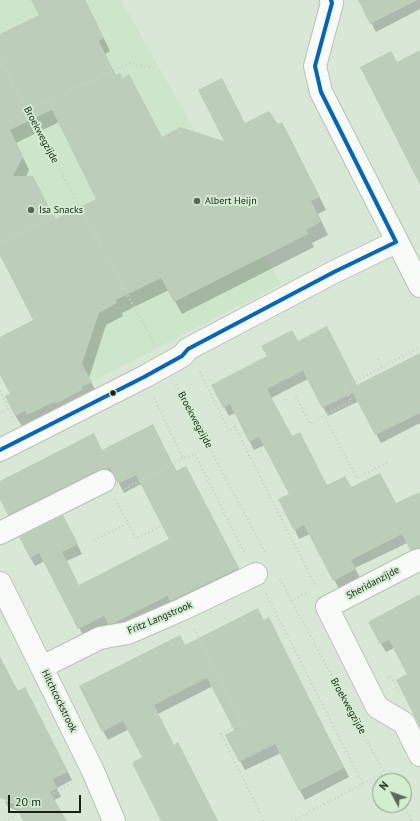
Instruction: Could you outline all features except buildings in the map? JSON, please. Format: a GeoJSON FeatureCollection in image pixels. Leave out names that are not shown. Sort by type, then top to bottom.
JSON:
{"type":"FeatureCollection","features":[{"type":"Feature","properties":{"kind":"street"},"geometry":{"type":"LineString","coordinates":[[331,0],[332,3],[314,66],[321,92],[396,242],[420,286]]}},
{"type":"Feature","properties":{"kind":"street"},"geometry":{"type":"LineString","coordinates":[[0,450],[182,356],[188,349],[334,272],[396,242]]}},
{"type":"Feature","properties":{"kind":"street"},"geometry":{"type":"LineString","coordinates":[[0,534],[108,488]]}},
{"type":"Feature","properties":{"kind":"street","name":"Sheridanzijde"},"geometry":{"type":"LineString","coordinates":[[420,560],[327,607],[377,707],[404,722],[420,755]]}},
{"type":"Feature","properties":{"kind":"street","name":"Fritz Langstrook"},"geometry":{"type":"LineString","coordinates":[[42,668],[100,638],[128,633],[183,609],[262,566]]}},
{"type":"Feature","properties":{"kind":"street","name":"Hitchcockstrook"},"geometry":{"type":"LineString","coordinates":[[0,583],[93,771],[114,821]]}},
{"type":"Feature","properties":{"kind":"path","name":"Broekwegzijde"},"geometry":{"type":"LineString","coordinates":[[0,60],[165,365],[262,566]]}},
{"type":"Feature","properties":{"kind":"path"},"geometry":{"type":"LineString","coordinates":[[28,111],[129,63],[155,69]]}},
{"type":"Feature","properties":{"kind":"path"},"geometry":{"type":"LineString","coordinates":[[0,243],[78,205]]}},
{"type":"Feature","properties":{"kind":"path"},"geometry":{"type":"LineString","coordinates":[[296,397],[310,424],[351,401],[344,387],[420,347]]}},
{"type":"Feature","properties":{"kind":"path"},"geometry":{"type":"LineString","coordinates":[[188,349],[229,431],[235,427],[316,588]]}},
{"type":"Feature","properties":{"kind":"path"},"geometry":{"type":"LineString","coordinates":[[378,359],[382,368]]}},
{"type":"Feature","properties":{"kind":"path"},"geometry":{"type":"LineString","coordinates":[[0,391],[24,438]]}},
{"type":"Feature","properties":{"kind":"path"},"geometry":{"type":"LineString","coordinates":[[0,413],[8,409]]}},
{"type":"Feature","properties":{"kind":"path"},"geometry":{"type":"LineString","coordinates":[[324,416],[357,478],[387,463]]}},
{"type":"Feature","properties":{"kind":"path"},"geometry":{"type":"LineString","coordinates":[[168,522],[136,539],[108,488],[183,458]]}},
{"type":"Feature","properties":{"kind":"path"},"geometry":{"type":"LineString","coordinates":[[94,540],[128,523]]}},
{"type":"Feature","properties":{"kind":"path","name":"Broekwegzijde"},"geometry":{"type":"LineString","coordinates":[[279,578],[384,773]]}},
{"type":"Feature","properties":{"kind":"path"},"geometry":{"type":"LineString","coordinates":[[183,609],[242,722],[221,734],[264,821]]}},
{"type":"Feature","properties":{"kind":"path"},"geometry":{"type":"LineString","coordinates":[[5,821],[93,771]]}},
{"type":"Feature","properties":{"kind":"path"},"geometry":{"type":"LineString","coordinates":[[292,821],[372,779]]}},
{"type":"Feature","properties":{"kind":"shaded area"},"geometry":{"type":"Polygon","coordinates":[[[0,0],[121,0],[281,284],[91,382],[23,250],[0,196],[0,0]]]}},
{"type":"Feature","properties":{"kind":"transit line"},"geometry":{"type":"LineString","coordinates":[[331,0],[332,3],[315,66],[321,92],[396,242]]}},
{"type":"Feature","properties":{"kind":"transit line"},"geometry":{"type":"LineString","coordinates":[[0,450],[144,377],[182,356],[188,349],[334,272],[396,242]]}},
{"type":"Feature","properties":{"kind":"place","name":"Albert Heijn"},"geometry":{"type":"Point","coordinates":[197,201]}},
{"type":"Feature","properties":{"kind":"place","name":"Isa Snacks"},"geometry":{"type":"Point","coordinates":[31,210]}}]}
